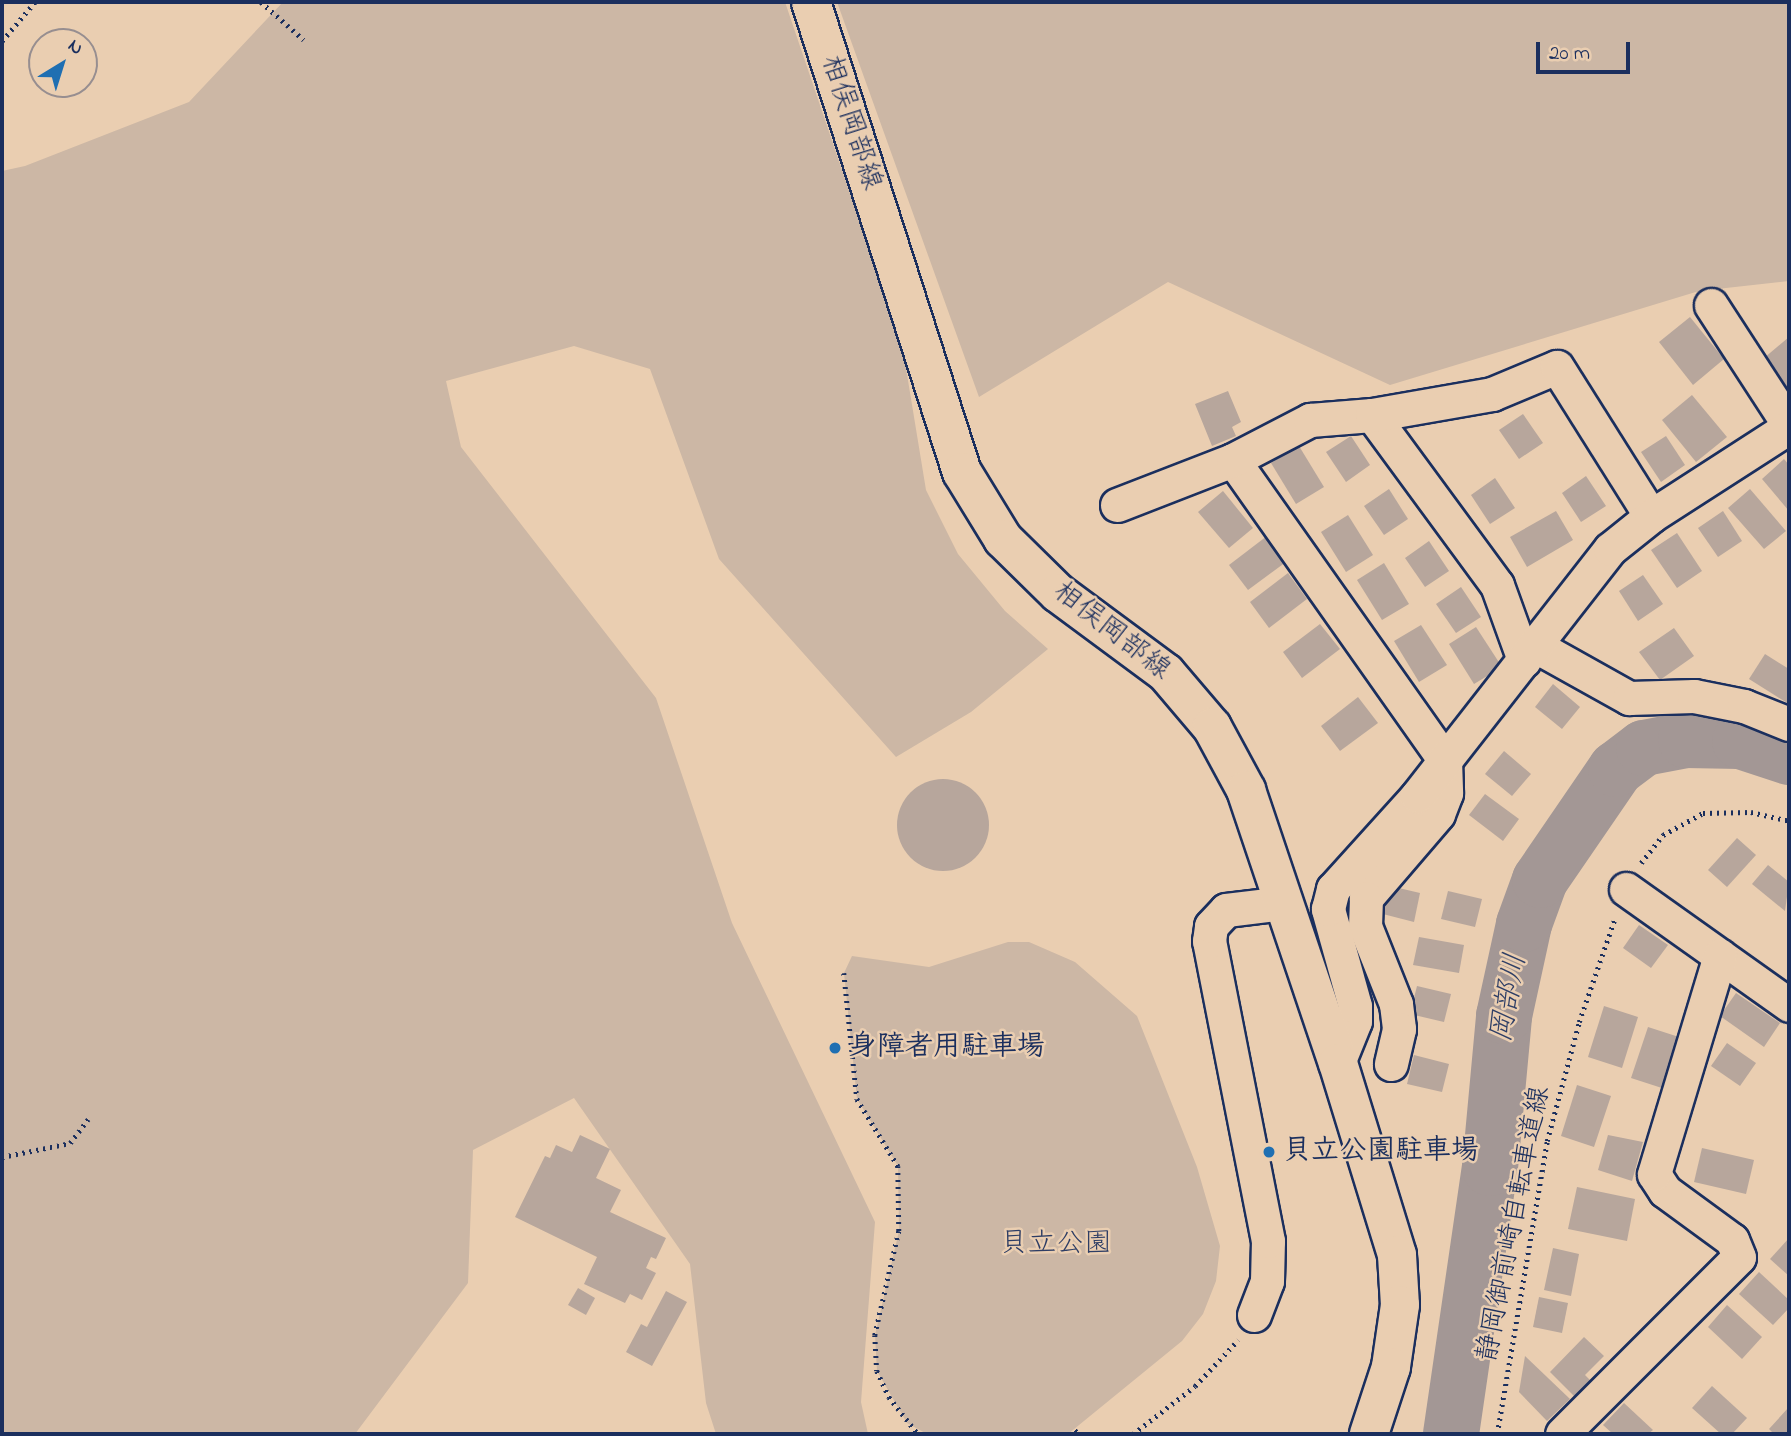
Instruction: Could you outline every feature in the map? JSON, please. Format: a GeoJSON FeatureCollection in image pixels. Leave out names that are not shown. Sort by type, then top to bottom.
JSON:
{"type":"FeatureCollection","features":[{"type":"Feature","properties":{"kind":"main road","name":"相俣岡部線"},"geometry":{"type":"LineString","coordinates":[[811,2],[962,472],[1003,539],[1058,593],[1166,673],[1212,727],[1247,790],[1338,1063],[1397,1255],[1400,1306],[1391,1367],[1369,1434]]}},
{"type":"Feature","properties":{"kind":"street"},"geometry":{"type":"LineString","coordinates":[[1338,1063],[1354,1021],[1356,1006],[1328,909],[1333,889],[1445,760],[1611,549],[1651,516],[1789,426],[1711,304]]}},
{"type":"Feature","properties":{"kind":"street"},"geometry":{"type":"LineString","coordinates":[[1117,505],[1233,460],[1310,420],[1372,415],[1492,394],[1556,367],[1651,516]]}},
{"type":"Feature","properties":{"kind":"street"},"geometry":{"type":"LineString","coordinates":[[1372,415],[1497,585],[1529,652],[1629,698],[1694,695],[1744,706],[1789,723]]}},
{"type":"Feature","properties":{"kind":"street"},"geometry":{"type":"LineString","coordinates":[[1233,460],[1445,760],[1446,793],[1438,814],[1366,898],[1365,926],[1396,1004],[1399,1029],[1391,1064]]}},
{"type":"Feature","properties":{"kind":"street"},"geometry":{"type":"LineString","coordinates":[[1626,889],[1789,1005]]}},
{"type":"Feature","properties":{"kind":"street"},"geometry":{"type":"LineString","coordinates":[[1254,1315],[1267,1281],[1268,1241],[1209,941],[1216,916],[1226,910],[1283,903]]}},
{"type":"Feature","properties":{"kind":"street"},"geometry":{"type":"LineString","coordinates":[[1562,1434],[1740,1257],[1732,1240],[1665,1191],[1654,1174],[1720,956]]}},
{"type":"Feature","properties":{"kind":"path"},"geometry":{"type":"LineString","coordinates":[[2,41],[35,2]]}},
{"type":"Feature","properties":{"kind":"path"},"geometry":{"type":"LineString","coordinates":[[261,2],[304,40]]}},
{"type":"Feature","properties":{"kind":"path"},"geometry":{"type":"LineString","coordinates":[[844,973],[857,1099],[898,1166],[899,1231],[875,1335],[877,1371],[889,1397],[918,1434]]}},
{"type":"Feature","properties":{"kind":"path","name":"静岡御前崎自転車道線"},"geometry":{"type":"LineString","coordinates":[[1497,1434],[1547,1141],[1579,1022]]}},
{"type":"Feature","properties":{"kind":"path"},"geometry":{"type":"LineString","coordinates":[[2,1157],[70,1143],[88,1119]]}},
{"type":"Feature","properties":{"kind":"path"},"geometry":{"type":"LineString","coordinates":[[1133,1434],[1215,1368],[1254,1315]]}},
{"type":"Feature","properties":{"kind":"green space"},"geometry":{"type":"Polygon","coordinates":[[[283,2],[785,2],[903,350],[926,490],[958,554],[1005,611],[1048,649],[971,712],[896,757],[719,559],[650,369],[574,346],[446,381],[461,447],[656,698],[732,923],[875,1222],[861,1402],[868,1434],[716,1434],[706,1403],[690,1264],[574,1098],[473,1150],[468,1283],[355,1434],[2,1434],[2,171],[25,166],[189,102],[283,2]]]}},
{"type":"Feature","properties":{"kind":"green space"},"geometry":{"type":"Polygon","coordinates":[[[837,2],[1789,2],[1789,281],[1699,291],[1390,385],[1168,282],[979,397],[837,2]]]}},
{"type":"Feature","properties":{"kind":"green space","name":"貝立公園"},"geometry":{"type":"Polygon","coordinates":[[[1008,942],[1029,942],[1075,962],[1137,1016],[1197,1167],[1220,1246],[1216,1281],[1203,1314],[1182,1341],[1068,1434],[927,1434],[907,1423],[877,1371],[875,1335],[899,1231],[898,1166],[857,1099],[844,973],[852,956],[929,967],[1008,942]]]}},
{"type":"Feature","properties":{"kind":"building"},"geometry":{"type":"Polygon","coordinates":[[[1690,317],[1724,359],[1693,385],[1659,342],[1690,317]]]}},
{"type":"Feature","properties":{"kind":"building"},"geometry":{"type":"Polygon","coordinates":[[[1789,337],[1789,390],[1764,358],[1789,337]]]}},
{"type":"Feature","properties":{"kind":"building"},"geometry":{"type":"Polygon","coordinates":[[[1228,391],[1241,422],[1232,427],[1236,436],[1212,446],[1195,404],[1228,391]]]}},
{"type":"Feature","properties":{"kind":"building"},"geometry":{"type":"Polygon","coordinates":[[[1692,395],[1727,437],[1696,462],[1662,420],[1692,395]]]}},
{"type":"Feature","properties":{"kind":"building"},"geometry":{"type":"Polygon","coordinates":[[[1523,414],[1543,443],[1519,459],[1499,430],[1523,414]]]}},
{"type":"Feature","properties":{"kind":"building"},"geometry":{"type":"Polygon","coordinates":[[[1351,436],[1370,465],[1346,482],[1326,452],[1351,436]]]}},
{"type":"Feature","properties":{"kind":"building"},"geometry":{"type":"Polygon","coordinates":[[[1666,436],[1685,465],[1661,482],[1641,452],[1666,436]]]}},
{"type":"Feature","properties":{"kind":"building"},"geometry":{"type":"Polygon","coordinates":[[[1299,446],[1324,487],[1296,504],[1271,463],[1299,446]]]}},
{"type":"Feature","properties":{"kind":"building"},"geometry":{"type":"Polygon","coordinates":[[[1784,459],[1789,465],[1789,511],[1762,479],[1784,459]]]}},
{"type":"Feature","properties":{"kind":"building"},"geometry":{"type":"Polygon","coordinates":[[[1586,476],[1606,506],[1581,522],[1562,493],[1586,476]]]}},
{"type":"Feature","properties":{"kind":"building"},"geometry":{"type":"Polygon","coordinates":[[[1495,478],[1515,508],[1490,524],[1471,495],[1495,478]]]}},
{"type":"Feature","properties":{"kind":"building"},"geometry":{"type":"Polygon","coordinates":[[[1389,489],[1408,519],[1384,535],[1364,506],[1389,489]]]}},
{"type":"Feature","properties":{"kind":"building"},"geometry":{"type":"Polygon","coordinates":[[[1750,489],[1786,531],[1764,549],[1728,508],[1750,489]]]}},
{"type":"Feature","properties":{"kind":"building"},"geometry":{"type":"Polygon","coordinates":[[[1223,491],[1253,528],[1229,548],[1198,512],[1223,491]]]}},
{"type":"Feature","properties":{"kind":"building"},"geometry":{"type":"Polygon","coordinates":[[[1556,511],[1573,540],[1527,567],[1510,537],[1556,511]]]}},
{"type":"Feature","properties":{"kind":"building"},"geometry":{"type":"Polygon","coordinates":[[[1723,511],[1742,541],[1718,557],[1698,528],[1723,511]]]}},
{"type":"Feature","properties":{"kind":"building"},"geometry":{"type":"Polygon","coordinates":[[[1348,515],[1373,555],[1346,572],[1321,532],[1348,515]]]}},
{"type":"Feature","properties":{"kind":"building"},"geometry":{"type":"Polygon","coordinates":[[[1677,533],[1702,571],[1677,588],[1651,550],[1677,533]]]}},
{"type":"Feature","properties":{"kind":"building"},"geometry":{"type":"Polygon","coordinates":[[[1267,536],[1286,562],[1248,590],[1229,565],[1267,536]]]}},
{"type":"Feature","properties":{"kind":"building"},"geometry":{"type":"Polygon","coordinates":[[[1429,541],[1449,571],[1425,587],[1405,558],[1429,541]]]}},
{"type":"Feature","properties":{"kind":"building"},"geometry":{"type":"Polygon","coordinates":[[[1384,563],[1409,604],[1382,620],[1357,580],[1384,563]]]}},
{"type":"Feature","properties":{"kind":"building"},"geometry":{"type":"Polygon","coordinates":[[[1288,573],[1307,599],[1269,628],[1250,602],[1288,573]]]}},
{"type":"Feature","properties":{"kind":"building"},"geometry":{"type":"Polygon","coordinates":[[[1643,575],[1663,604],[1638,621],[1619,591],[1643,575]]]}},
{"type":"Feature","properties":{"kind":"building"},"geometry":{"type":"Polygon","coordinates":[[[1461,587],[1481,617],[1456,633],[1436,604],[1461,587]]]}},
{"type":"Feature","properties":{"kind":"building"},"geometry":{"type":"Polygon","coordinates":[[[1320,624],[1340,649],[1302,678],[1283,652],[1320,624]]]}},
{"type":"Feature","properties":{"kind":"building"},"geometry":{"type":"Polygon","coordinates":[[[1421,625],[1447,665],[1419,682],[1394,641],[1421,625]]]}},
{"type":"Feature","properties":{"kind":"building"},"geometry":{"type":"Polygon","coordinates":[[[1476,627],[1502,667],[1474,684],[1449,644],[1476,627]]]}},
{"type":"Feature","properties":{"kind":"building"},"geometry":{"type":"Polygon","coordinates":[[[1674,628],[1694,656],[1660,680],[1639,652],[1674,628]]]}},
{"type":"Feature","properties":{"kind":"building"},"geometry":{"type":"Polygon","coordinates":[[[1765,654],[1789,669],[1789,704],[1749,679],[1765,654]]]}},
{"type":"Feature","properties":{"kind":"building"},"geometry":{"type":"Polygon","coordinates":[[[1553,684],[1580,707],[1562,729],[1535,707],[1553,684]]]}},
{"type":"Feature","properties":{"kind":"building"},"geometry":{"type":"Polygon","coordinates":[[[1358,697],[1378,723],[1340,751],[1321,726],[1358,697]]]}},
{"type":"Feature","properties":{"kind":"building"},"geometry":{"type":"Polygon","coordinates":[[[1504,751],[1531,774],[1512,796],[1485,774],[1504,751]]]}},
{"type":"Feature","properties":{"kind":"building"},"geometry":{"type":"Polygon","coordinates":[[[943,779],[961,783],[975,793],[985,807],[989,825],[985,843],[975,857],[961,867],[943,871],[925,867],[911,857],[901,843],[897,825],[901,807],[911,793],[925,783],[943,779]]]}},
{"type":"Feature","properties":{"kind":"building"},"geometry":{"type":"Polygon","coordinates":[[[1485,794],[1519,819],[1503,841],[1469,815],[1485,794]]]}},
{"type":"Feature","properties":{"kind":"building"},"geometry":{"type":"Polygon","coordinates":[[[1737,838],[1756,855],[1727,887],[1708,870],[1737,838]]]}},
{"type":"Feature","properties":{"kind":"building"},"geometry":{"type":"Polygon","coordinates":[[[1768,865],[1789,882],[1785,911],[1752,884],[1768,865]]]}},
{"type":"Feature","properties":{"kind":"building"},"geometry":{"type":"Polygon","coordinates":[[[1386,885],[1420,893],[1414,922],[1379,913],[1386,885]]]}},
{"type":"Feature","properties":{"kind":"building"},"geometry":{"type":"Polygon","coordinates":[[[1448,891],[1482,899],[1475,927],[1441,919],[1448,891]]]}},
{"type":"Feature","properties":{"kind":"building"},"geometry":{"type":"Polygon","coordinates":[[[1639,925],[1668,945],[1651,968],[1623,948],[1639,925]]]}},
{"type":"Feature","properties":{"kind":"building"},"geometry":{"type":"Polygon","coordinates":[[[1419,937],[1464,945],[1459,973],[1413,965],[1419,937]]]}},
{"type":"Feature","properties":{"kind":"building"},"geometry":{"type":"Polygon","coordinates":[[[1417,986],[1451,994],[1444,1022],[1410,1014],[1417,986]]]}},
{"type":"Feature","properties":{"kind":"building"},"geometry":{"type":"Polygon","coordinates":[[[1736,993],[1780,1023],[1764,1047],[1720,1016],[1736,993]]]}},
{"type":"Feature","properties":{"kind":"building"},"geometry":{"type":"Polygon","coordinates":[[[1604,1006],[1638,1017],[1622,1068],[1588,1057],[1604,1006]]]}},
{"type":"Feature","properties":{"kind":"building"},"geometry":{"type":"Polygon","coordinates":[[[1648,1027],[1682,1038],[1665,1089],[1631,1078],[1648,1027]]]}},
{"type":"Feature","properties":{"kind":"building"},"geometry":{"type":"Polygon","coordinates":[[[1727,1043],[1756,1063],[1740,1086],[1711,1066],[1727,1043]]]}},
{"type":"Feature","properties":{"kind":"building"},"geometry":{"type":"Polygon","coordinates":[[[1414,1055],[1449,1064],[1442,1092],[1407,1084],[1414,1055]]]}},
{"type":"Feature","properties":{"kind":"building"},"geometry":{"type":"Polygon","coordinates":[[[1577,1085],[1611,1096],[1594,1147],[1561,1136],[1577,1085]]]}},
{"type":"Feature","properties":{"kind":"building"},"geometry":{"type":"Polygon","coordinates":[[[580,1135],[610,1149],[596,1178],[621,1190],[610,1212],[666,1238],[656,1259],[651,1257],[646,1268],[656,1273],[642,1300],[630,1294],[625,1303],[584,1284],[597,1257],[515,1217],[545,1156],[550,1158],[556,1145],[572,1152],[580,1135]]]}},
{"type":"Feature","properties":{"kind":"building"},"geometry":{"type":"Polygon","coordinates":[[[1608,1135],[1643,1142],[1632,1181],[1598,1170],[1608,1135]]]}},
{"type":"Feature","properties":{"kind":"building"},"geometry":{"type":"Polygon","coordinates":[[[1702,1148],[1754,1160],[1746,1194],[1694,1182],[1702,1148]]]}},
{"type":"Feature","properties":{"kind":"building"},"geometry":{"type":"Polygon","coordinates":[[[1577,1187],[1635,1199],[1627,1241],[1568,1229],[1577,1187]]]}},
{"type":"Feature","properties":{"kind":"building"},"geometry":{"type":"Polygon","coordinates":[[[1789,1238],[1789,1276],[1770,1259],[1789,1238]]]}},
{"type":"Feature","properties":{"kind":"building"},"geometry":{"type":"Polygon","coordinates":[[[1553,1248],[1579,1254],[1571,1296],[1544,1290],[1553,1248]]]}},
{"type":"Feature","properties":{"kind":"building"},"geometry":{"type":"Polygon","coordinates":[[[1759,1272],[1789,1300],[1789,1308],[1773,1325],[1739,1294],[1759,1272]]]}},
{"type":"Feature","properties":{"kind":"building"},"geometry":{"type":"Polygon","coordinates":[[[578,1288],[595,1298],[586,1315],[568,1305],[578,1288]]]}},
{"type":"Feature","properties":{"kind":"building"},"geometry":{"type":"Polygon","coordinates":[[[666,1291],[687,1302],[652,1366],[626,1352],[641,1324],[647,1327],[666,1291]]]}},
{"type":"Feature","properties":{"kind":"building"},"geometry":{"type":"Polygon","coordinates":[[[1539,1297],[1568,1303],[1562,1333],[1533,1327],[1539,1297]]]}},
{"type":"Feature","properties":{"kind":"building"},"geometry":{"type":"Polygon","coordinates":[[[1727,1305],[1762,1337],[1742,1359],[1708,1327],[1727,1305]]]}},
{"type":"Feature","properties":{"kind":"building"},"geometry":{"type":"Polygon","coordinates":[[[1584,1337],[1604,1356],[1585,1375],[1591,1381],[1575,1397],[1550,1372],[1584,1337]]]}},
{"type":"Feature","properties":{"kind":"building"},"geometry":{"type":"Polygon","coordinates":[[[1525,1356],[1570,1399],[1547,1421],[1519,1392],[1525,1356]]]}},
{"type":"Feature","properties":{"kind":"building"},"geometry":{"type":"Polygon","coordinates":[[[1712,1386],[1747,1418],[1732,1434],[1721,1434],[1692,1408],[1712,1386]]]}},
{"type":"Feature","properties":{"kind":"building"},"geometry":{"type":"Polygon","coordinates":[[[1624,1403],[1653,1430],[1648,1434],[1613,1434],[1603,1425],[1624,1403]]]}},
{"type":"Feature","properties":{"kind":"building"},"geometry":{"type":"Polygon","coordinates":[[[1789,1407],[1789,1434],[1774,1434],[1769,1429],[1789,1407]]]}},
{"type":"Feature","properties":{"kind":"waterway","name":"岡部川"},"geometry":{"type":"LineString","coordinates":[[1451,1434],[1490,1168],[1504,1016],[1524,924],[1540,880],[1616,769],[1644,748],[1686,740],[1740,741],[1789,757]]}},
{"type":"Feature","properties":{"kind":"place","name":"身障者用駐車場"},"geometry":{"type":"Point","coordinates":[835,1048]}},
{"type":"Feature","properties":{"kind":"place","name":"貝立公園駐車場"},"geometry":{"type":"Point","coordinates":[1269,1152]}}]}
